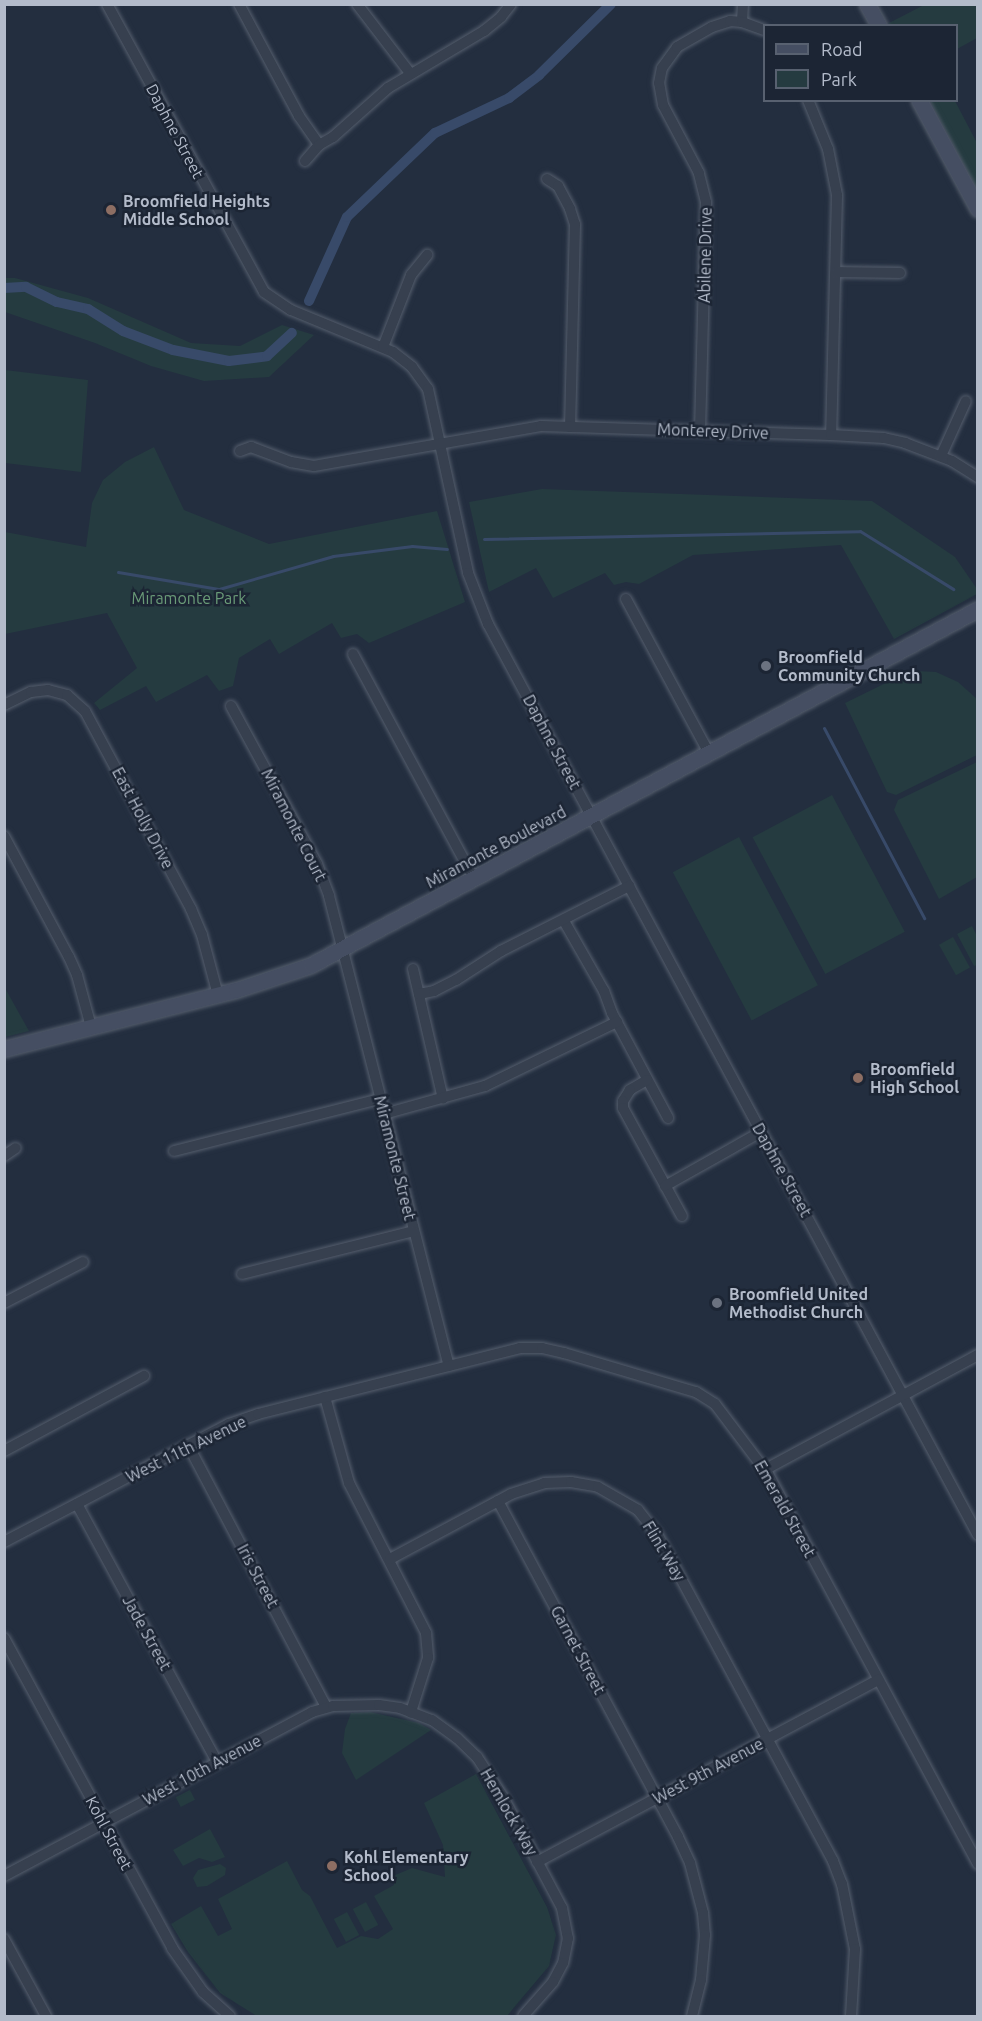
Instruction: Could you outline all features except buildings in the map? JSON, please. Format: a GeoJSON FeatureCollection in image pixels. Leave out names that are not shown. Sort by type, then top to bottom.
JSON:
{"type":"FeatureCollection","features":[{"type":"Feature","properties":{"kind":"street","name":"Daphne Street"},"geometry":{"type":"LineString","coordinates":[[107,4],[264,292],[291,310],[383,347],[402,358],[422,379],[431,396],[462,550],[479,602],[978,1535]]}},
{"type":"Feature","properties":{"kind":"street"},"geometry":{"type":"LineString","coordinates":[[239,4],[299,116],[319,145]]}},
{"type":"Feature","properties":{"kind":"street"},"geometry":{"type":"LineString","coordinates":[[357,4],[410,73]]}},
{"type":"Feature","properties":{"kind":"street"},"geometry":{"type":"LineString","coordinates":[[305,161],[319,145],[410,73],[484,31],[501,17],[511,4]]}},
{"type":"Feature","properties":{"kind":"street"},"geometry":{"type":"LineString","coordinates":[[742,22],[743,4]]}},
{"type":"Feature","properties":{"kind":"street"},"geometry":{"type":"LineString","coordinates":[[867,4],[878,24]]}},
{"type":"Feature","properties":{"kind":"street","name":"Abilene Drive"},"geometry":{"type":"LineString","coordinates":[[700,431],[706,202],[699,173],[663,105],[659,83],[662,68],[676,47],[720,23],[742,22],[763,29]]}},
{"type":"Feature","properties":{"kind":"street"},"geometry":{"type":"LineString","coordinates":[[809,102],[822,128],[833,169],[837,210],[831,435]]}},
{"type":"Feature","properties":{"kind":"street"},"geometry":{"type":"LineString","coordinates":[[920,102],[978,209]]}},
{"type":"Feature","properties":{"kind":"street"},"geometry":{"type":"LineString","coordinates":[[547,179],[558,186],[570,209],[574,224],[570,427]]}},
{"type":"Feature","properties":{"kind":"street"},"geometry":{"type":"LineString","coordinates":[[383,347],[411,275],[427,255]]}},
{"type":"Feature","properties":{"kind":"street"},"geometry":{"type":"LineString","coordinates":[[837,272],[900,273]]}},
{"type":"Feature","properties":{"kind":"street"},"geometry":{"type":"LineString","coordinates":[[941,456],[966,401]]}},
{"type":"Feature","properties":{"kind":"street","name":"Monterey Drive"},"geometry":{"type":"LineString","coordinates":[[240,451],[251,447],[291,462],[315,466],[519,429],[570,427],[831,435],[884,438],[941,456],[978,477]]}},
{"type":"Feature","properties":{"kind":"street"},"geometry":{"type":"LineString","coordinates":[[626,599],[709,753]]}},
{"type":"Feature","properties":{"kind":"street","name":"Miramonte Boulevard"},"geometry":{"type":"LineString","coordinates":[[4,1049],[273,979],[342,950],[978,609]]}},
{"type":"Feature","properties":{"kind":"street"},"geometry":{"type":"LineString","coordinates":[[353,654],[474,879]]}},
{"type":"Feature","properties":{"kind":"street","name":"East Holly Drive"},"geometry":{"type":"LineString","coordinates":[[4,705],[22,695],[38,690],[58,692],[77,702],[86,711],[191,909],[202,935],[218,995]]}},
{"type":"Feature","properties":{"kind":"street","name":"Miramonte Court"},"geometry":{"type":"LineString","coordinates":[[231,706],[317,864],[329,896],[342,950]]}},
{"type":"Feature","properties":{"kind":"street"},"geometry":{"type":"LineString","coordinates":[[4,836],[69,957],[77,975],[91,1027]]}},
{"type":"Feature","properties":{"kind":"street"},"geometry":{"type":"LineString","coordinates":[[419,994],[434,991],[456,980],[501,951],[564,921],[629,885]]}},
{"type":"Feature","properties":{"kind":"street"},"geometry":{"type":"LineString","coordinates":[[564,921],[604,990],[617,1022],[668,1118]]}},
{"type":"Feature","properties":{"kind":"street","name":"Miramonte Street"},"geometry":{"type":"LineString","coordinates":[[342,950],[449,1366]]}},
{"type":"Feature","properties":{"kind":"street"},"geometry":{"type":"LineString","coordinates":[[412,969],[443,1099]]}},
{"type":"Feature","properties":{"kind":"street"},"geometry":{"type":"LineString","coordinates":[[384,1114],[485,1086],[542,1056],[572,1047],[617,1022]]}},
{"type":"Feature","properties":{"kind":"street"},"geometry":{"type":"LineString","coordinates":[[647,1080],[630,1090],[623,1101],[623,1108],[682,1216]]}},
{"type":"Feature","properties":{"kind":"street"},"geometry":{"type":"LineString","coordinates":[[174,1151],[380,1099]]}},
{"type":"Feature","properties":{"kind":"street"},"geometry":{"type":"LineString","coordinates":[[665,1186],[761,1132]]}},
{"type":"Feature","properties":{"kind":"street"},"geometry":{"type":"LineString","coordinates":[[4,1156],[16,1148]]}},
{"type":"Feature","properties":{"kind":"street"},"geometry":{"type":"LineString","coordinates":[[242,1274],[414,1231]]}},
{"type":"Feature","properties":{"kind":"street"},"geometry":{"type":"LineString","coordinates":[[4,1304],[83,1262]]}},
{"type":"Feature","properties":{"kind":"street","name":"Emerald Street"},"geometry":{"type":"LineString","coordinates":[[449,1366],[520,1348],[542,1348],[696,1392],[715,1404],[766,1469],[978,1864]]}},
{"type":"Feature","properties":{"kind":"street"},"geometry":{"type":"LineString","coordinates":[[766,1469],[978,1355]]}},
{"type":"Feature","properties":{"kind":"street","name":"West 11th Avenue"},"geometry":{"type":"LineString","coordinates":[[4,1542],[240,1420],[449,1366]]}},
{"type":"Feature","properties":{"kind":"street"},"geometry":{"type":"LineString","coordinates":[[4,1451],[144,1376]]}},
{"type":"Feature","properties":{"kind":"street"},"geometry":{"type":"LineString","coordinates":[[326,1397],[349,1483],[422,1621],[428,1643],[428,1658],[411,1712]]}},
{"type":"Feature","properties":{"kind":"street","name":"Iris Street"},"geometry":{"type":"LineString","coordinates":[[188,1445],[326,1707]]}},
{"type":"Feature","properties":{"kind":"street","name":"Flint Way"},"geometry":{"type":"LineString","coordinates":[[390,1559],[498,1501],[536,1485],[571,1482],[612,1493],[638,1510],[657,1534],[833,1861],[842,1884],[855,1949],[851,2016]]}},
{"type":"Feature","properties":{"kind":"street","name":"Garnet Street"},"geometry":{"type":"LineString","coordinates":[[498,1501],[690,1863],[703,1913],[704,1958],[698,1997],[692,2016]]}},
{"type":"Feature","properties":{"kind":"street","name":"Jade Street"},"geometry":{"type":"LineString","coordinates":[[77,1504],[217,1762]]}},
{"type":"Feature","properties":{"kind":"street","name":"Kohl Street"},"geometry":{"type":"LineString","coordinates":[[4,1638],[172,1948],[204,1992],[230,2016]]}},
{"type":"Feature","properties":{"kind":"street","name":"West 9th Avenue"},"geometry":{"type":"LineString","coordinates":[[537,1862],[878,1680]]}},
{"type":"Feature","properties":{"kind":"street","name":"West 10th Avenue"},"geometry":{"type":"LineString","coordinates":[[4,1876],[217,1762],[326,1707],[379,1705],[411,1712]]}},
{"type":"Feature","properties":{"kind":"street","name":"Hemlock Way"},"geometry":{"type":"LineString","coordinates":[[411,1712],[443,1727],[477,1757],[562,1908],[568,1938],[560,1970],[523,2016]]}},
{"type":"Feature","properties":{"kind":"street"},"geometry":{"type":"LineString","coordinates":[[4,1939],[46,2016]]}},
{"type":"Feature","properties":{"kind":"green space"},"geometry":{"type":"Polygon","coordinates":[[[924,5],[977,5],[977,38],[958,48],[958,24],[889,23],[924,5]]]}},
{"type":"Feature","properties":{"kind":"green space"},"geometry":{"type":"Polygon","coordinates":[[[931,102],[956,102],[977,143],[977,189],[931,102]]]}},
{"type":"Feature","properties":{"kind":"green space"},"geometry":{"type":"Polygon","coordinates":[[[5,278],[15,278],[88,298],[191,343],[240,346],[282,325],[314,335],[269,377],[204,381],[151,366],[95,343],[5,312],[5,278]]]}},
{"type":"Feature","properties":{"kind":"green space"},"geometry":{"type":"Polygon","coordinates":[[[5,370],[88,380],[81,472],[5,463],[5,370]]]}},
{"type":"Feature","properties":{"kind":"green space","name":"Miramonte Park"},"geometry":{"type":"Polygon","coordinates":[[[154,447],[184,510],[269,544],[437,511],[465,602],[369,643],[357,634],[341,638],[332,623],[279,654],[270,639],[239,658],[233,686],[219,691],[207,675],[156,702],[146,686],[100,710],[94,703],[137,668],[107,613],[5,634],[5,532],[86,547],[92,503],[103,480],[125,462],[154,447]]]}},
{"type":"Feature","properties":{"kind":"green space"},"geometry":{"type":"Polygon","coordinates":[[[542,489],[872,501],[955,557],[977,589],[977,594],[894,639],[841,545],[693,555],[639,584],[626,582],[614,585],[605,573],[553,598],[536,568],[489,592],[469,502],[542,489]]]}},
{"type":"Feature","properties":{"kind":"green space"},"geometry":{"type":"Polygon","coordinates":[[[917,671],[936,672],[958,682],[977,699],[977,755],[896,795],[887,792],[845,703],[896,678],[917,671]]]}},
{"type":"Feature","properties":{"kind":"green space"},"geometry":{"type":"Polygon","coordinates":[[[977,762],[977,877],[939,899],[894,810],[898,800],[977,762]]]}},
{"type":"Feature","properties":{"kind":"green space"},"geometry":{"type":"Polygon","coordinates":[[[832,795],[905,932],[825,974],[753,837],[832,795]]]}},
{"type":"Feature","properties":{"kind":"green space"},"geometry":{"type":"Polygon","coordinates":[[[739,837],[818,985],[752,1021],[673,872],[739,837]]]}},
{"type":"Feature","properties":{"kind":"green space"},"geometry":{"type":"Polygon","coordinates":[[[972,926],[977,936],[977,965],[974,966],[957,934],[972,926]]]}},
{"type":"Feature","properties":{"kind":"green space"},"geometry":{"type":"Polygon","coordinates":[[[953,937],[970,968],[956,975],[939,945],[953,937]]]}},
{"type":"Feature","properties":{"kind":"green space"},"geometry":{"type":"Polygon","coordinates":[[[5,988],[29,1031],[5,1037],[5,988]]]}},
{"type":"Feature","properties":{"kind":"green space"},"geometry":{"type":"Polygon","coordinates":[[[370,1712],[419,1723],[431,1730],[356,1780],[342,1753],[345,1729],[351,1713],[370,1712]]]}},
{"type":"Feature","properties":{"kind":"green space"},"geometry":{"type":"Polygon","coordinates":[[[476,1774],[547,1907],[556,1935],[549,1966],[507,2016],[257,2016],[220,1993],[188,1952],[171,1924],[201,1906],[218,1936],[232,1929],[218,1899],[287,1861],[302,1890],[310,1896],[337,1948],[361,1936],[378,1939],[393,1929],[374,1896],[394,1885],[393,1876],[412,1868],[445,1877],[443,1845],[424,1803],[476,1774]]]}},
{"type":"Feature","properties":{"kind":"green space"},"geometry":{"type":"Polygon","coordinates":[[[190,1790],[195,1800],[181,1807],[176,1797],[190,1790]]]}},
{"type":"Feature","properties":{"kind":"green space"},"geometry":{"type":"Polygon","coordinates":[[[210,1829],[225,1857],[212,1862],[199,1858],[183,1866],[173,1850],[210,1829]]]}},
{"type":"Feature","properties":{"kind":"green space"},"geometry":{"type":"Polygon","coordinates":[[[220,1864],[226,1868],[225,1875],[207,1886],[197,1887],[193,1878],[198,1870],[220,1864]]]}},
{"type":"Feature","properties":{"kind":"green space"},"geometry":{"type":"Polygon","coordinates":[[[366,1902],[378,1925],[365,1932],[353,1909],[366,1902]]]}},
{"type":"Feature","properties":{"kind":"green space"},"geometry":{"type":"Polygon","coordinates":[[[347,1912],[359,1935],[346,1942],[334,1919],[347,1912]]]}},
{"type":"Feature","properties":{"kind":"waterway"},"geometry":{"type":"LineString","coordinates":[[309,301],[347,217],[435,133],[509,98],[539,75],[611,4]]}},
{"type":"Feature","properties":{"kind":"waterway"},"geometry":{"type":"LineString","coordinates":[[4,288],[26,287],[57,302],[88,309],[123,331],[173,350],[229,361],[267,356],[292,333]]}},
{"type":"Feature","properties":{"kind":"waterway"},"geometry":{"type":"LineString","coordinates":[[484,539],[860,531],[953,589]]}},
{"type":"Feature","properties":{"kind":"waterway"},"geometry":{"type":"LineString","coordinates":[[118,572],[219,589],[333,556],[412,546],[447,549]]}},
{"type":"Feature","properties":{"kind":"waterway"},"geometry":{"type":"LineString","coordinates":[[824,728],[924,918]]}},
{"type":"Feature","properties":{"kind":"place","name":"Broomfield Heights Middle School"},"geometry":{"type":"Point","coordinates":[111,210]}},
{"type":"Feature","properties":{"kind":"place","name":"Broomfield Community Church"},"geometry":{"type":"Point","coordinates":[766,666]}},
{"type":"Feature","properties":{"kind":"place","name":"Broomfield High School"},"geometry":{"type":"Point","coordinates":[858,1078]}},
{"type":"Feature","properties":{"kind":"place","name":"Broomfield United Methodist Church"},"geometry":{"type":"Point","coordinates":[717,1303]}},
{"type":"Feature","properties":{"kind":"place","name":"Kohl Elementary School"},"geometry":{"type":"Point","coordinates":[332,1866]}}]}
